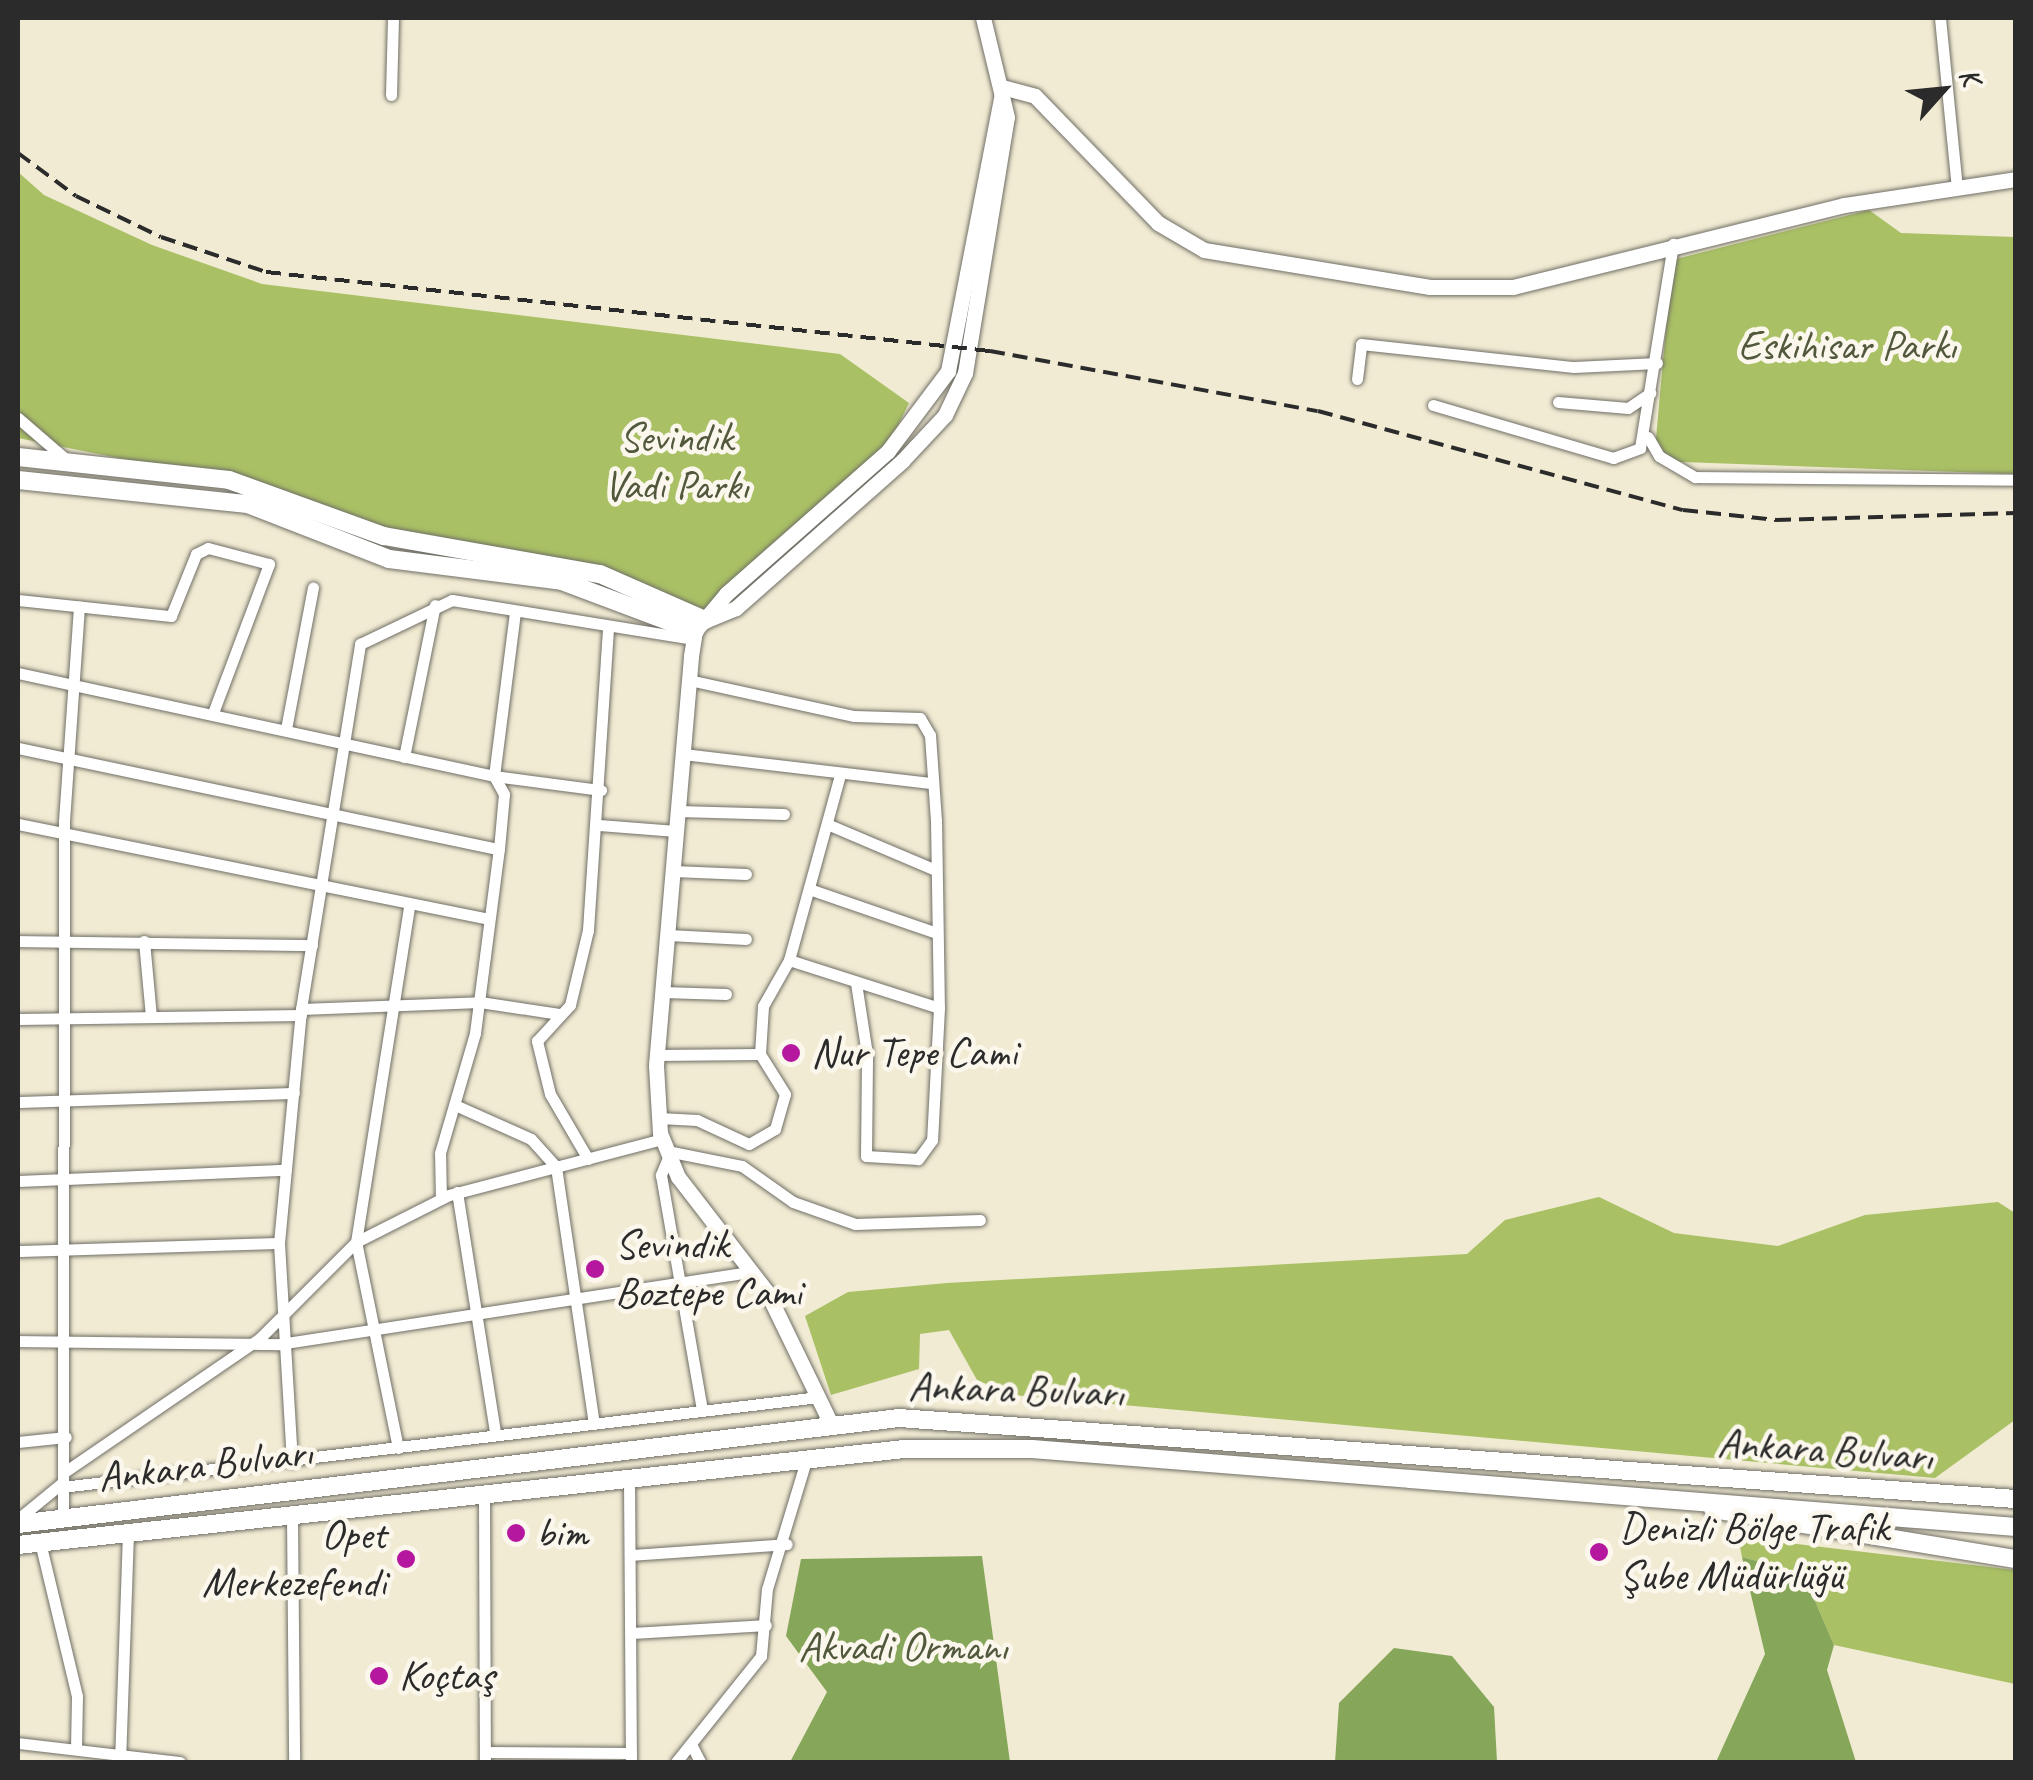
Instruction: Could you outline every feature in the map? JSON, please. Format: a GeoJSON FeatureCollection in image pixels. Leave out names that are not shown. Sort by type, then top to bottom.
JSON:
{"type":"FeatureCollection","features":[{"type":"Feature","properties":{"kind":"main road"},"geometry":{"type":"LineString","coordinates":[[18,458],[76,468],[229,480],[384,536],[600,574],[698,630]]}},
{"type":"Feature","properties":{"kind":"main road"},"geometry":{"type":"LineString","coordinates":[[18,480],[248,504],[389,559],[562,581],[698,630]]}},
{"type":"Feature","properties":{"kind":"main road","name":"Ankara Bulvarı"},"geometry":{"type":"LineString","coordinates":[[18,1522],[832,1424],[1028,1422],[2016,1499]]}},
{"type":"Feature","properties":{"kind":"main road","name":"Ankara Bulvarı"},"geometry":{"type":"LineString","coordinates":[[18,1545],[484,1497],[808,1456],[1032,1449],[1692,1505],[2016,1526]]}},
{"type":"Feature","properties":{"kind":"main road"},"geometry":{"type":"LineString","coordinates":[[1692,1505],[2016,1559]]}},
{"type":"Feature","properties":{"kind":"street"},"geometry":{"type":"LineString","coordinates":[[391,95],[392,18]]}},
{"type":"Feature","properties":{"kind":"street"},"geometry":{"type":"LineString","coordinates":[[292,1462],[279,1344],[279,1243],[301,1012],[320,888],[337,813],[360,644],[435,605],[515,612],[608,630],[698,630],[736,608],[945,416],[980,319],[1008,117],[983,18]]}},
{"type":"Feature","properties":{"kind":"street"},"geometry":{"type":"LineString","coordinates":[[1940,18],[1957,188]]}},
{"type":"Feature","properties":{"kind":"street"},"geometry":{"type":"LineString","coordinates":[[1002,88],[1035,96],[1158,223],[1204,250],[1430,287],[1513,288],[1673,244],[2016,178]]}},
{"type":"Feature","properties":{"kind":"street"},"geometry":{"type":"LineString","coordinates":[[1673,244],[1648,437],[1659,456],[1695,477],[2016,480]]}},
{"type":"Feature","properties":{"kind":"street"},"geometry":{"type":"LineString","coordinates":[[1357,380],[1361,344],[1574,367],[1658,363]]}},
{"type":"Feature","properties":{"kind":"street"},"geometry":{"type":"LineString","coordinates":[[1558,402],[1628,408],[1645,403],[1655,384]]}},
{"type":"Feature","properties":{"kind":"street"},"geometry":{"type":"LineString","coordinates":[[1433,405],[1613,458],[1648,437]]}},
{"type":"Feature","properties":{"kind":"street"},"geometry":{"type":"LineString","coordinates":[[18,418],[76,468]]}},
{"type":"Feature","properties":{"kind":"street"},"geometry":{"type":"LineString","coordinates":[[18,600],[172,616],[196,554],[208,548],[268,564],[214,710]]}},
{"type":"Feature","properties":{"kind":"street"},"geometry":{"type":"LineString","coordinates":[[286,729],[314,588]]}},
{"type":"Feature","properties":{"kind":"street"},"geometry":{"type":"LineString","coordinates":[[404,757],[435,605]]}},
{"type":"Feature","properties":{"kind":"street"},"geometry":{"type":"LineString","coordinates":[[63,1518],[70,1340],[64,832],[79,607]]}},
{"type":"Feature","properties":{"kind":"street"},"geometry":{"type":"LineString","coordinates":[[441,1199],[437,1172],[480,1002],[500,849],[504,794],[494,776],[515,612]]}},
{"type":"Feature","properties":{"kind":"street"},"geometry":{"type":"LineString","coordinates":[[588,1158],[540,1064],[541,1029],[560,1014],[578,985],[599,826],[608,630]]}},
{"type":"Feature","properties":{"kind":"street"},"geometry":{"type":"LineString","coordinates":[[698,630],[689,680],[657,1055],[659,1118],[666,1148],[751,1272],[832,1424]]}},
{"type":"Feature","properties":{"kind":"street"},"geometry":{"type":"LineString","coordinates":[[18,673],[214,710],[494,776],[600,790]]}},
{"type":"Feature","properties":{"kind":"street"},"geometry":{"type":"LineString","coordinates":[[689,680],[854,716],[920,718],[930,735],[939,1008],[927,1154],[866,1156],[867,1054],[856,983]]}},
{"type":"Feature","properties":{"kind":"street"},"geometry":{"type":"LineString","coordinates":[[18,748],[500,849]]}},
{"type":"Feature","properties":{"kind":"street"},"geometry":{"type":"LineString","coordinates":[[683,754],[930,783]]}},
{"type":"Feature","properties":{"kind":"street"},"geometry":{"type":"LineString","coordinates":[[659,1118],[697,1120],[761,1144],[786,1107],[760,1054],[763,1006],[789,960],[840,775]]}},
{"type":"Feature","properties":{"kind":"street"},"geometry":{"type":"LineString","coordinates":[[678,811],[784,814]]}},
{"type":"Feature","properties":{"kind":"street"},"geometry":{"type":"LineString","coordinates":[[18,824],[488,920]]}},
{"type":"Feature","properties":{"kind":"street"},"geometry":{"type":"LineString","coordinates":[[827,824],[933,870]]}},
{"type":"Feature","properties":{"kind":"street"},"geometry":{"type":"LineString","coordinates":[[599,826],[676,831]]}},
{"type":"Feature","properties":{"kind":"street"},"geometry":{"type":"LineString","coordinates":[[673,871],[746,874]]}},
{"type":"Feature","properties":{"kind":"street"},"geometry":{"type":"LineString","coordinates":[[809,889],[936,933]]}},
{"type":"Feature","properties":{"kind":"street"},"geometry":{"type":"LineString","coordinates":[[398,1448],[379,1332],[356,1242],[409,906]]}},
{"type":"Feature","properties":{"kind":"street"},"geometry":{"type":"LineString","coordinates":[[668,935],[746,939]]}},
{"type":"Feature","properties":{"kind":"street"},"geometry":{"type":"LineString","coordinates":[[18,941],[312,945]]}},
{"type":"Feature","properties":{"kind":"street"},"geometry":{"type":"LineString","coordinates":[[144,941],[151,1016]]}},
{"type":"Feature","properties":{"kind":"street"},"geometry":{"type":"LineString","coordinates":[[789,960],[939,1008]]}},
{"type":"Feature","properties":{"kind":"street"},"geometry":{"type":"LineString","coordinates":[[663,992],[726,994]]}},
{"type":"Feature","properties":{"kind":"street"},"geometry":{"type":"LineString","coordinates":[[18,1019],[392,1010],[480,1002],[560,1014]]}},
{"type":"Feature","properties":{"kind":"street"},"geometry":{"type":"LineString","coordinates":[[657,1055],[760,1054]]}},
{"type":"Feature","properties":{"kind":"street"},"geometry":{"type":"LineString","coordinates":[[18,1102],[294,1093]]}},
{"type":"Feature","properties":{"kind":"street"},"geometry":{"type":"LineString","coordinates":[[456,1105],[531,1138],[556,1167],[593,1419]]}},
{"type":"Feature","properties":{"kind":"street"},"geometry":{"type":"LineString","coordinates":[[666,1148],[742,1166],[793,1202],[856,1224],[980,1220]]}},
{"type":"Feature","properties":{"kind":"street"},"geometry":{"type":"LineString","coordinates":[[666,1148],[661,1175],[702,1410]]}},
{"type":"Feature","properties":{"kind":"street","name":"Ankara Bulvarı"},"geometry":{"type":"LineString","coordinates":[[18,1522],[63,1481],[255,1342],[280,1312],[356,1242],[457,1192],[588,1158],[666,1148]]}},
{"type":"Feature","properties":{"kind":"street"},"geometry":{"type":"LineString","coordinates":[[18,1181],[286,1170]]}},
{"type":"Feature","properties":{"kind":"street"},"geometry":{"type":"LineString","coordinates":[[457,1192],[495,1432]]}},
{"type":"Feature","properties":{"kind":"street"},"geometry":{"type":"LineString","coordinates":[[18,1251],[279,1243]]}},
{"type":"Feature","properties":{"kind":"street"},"geometry":{"type":"LineString","coordinates":[[18,1340],[279,1344],[476,1318],[574,1298],[751,1272]]}},
{"type":"Feature","properties":{"kind":"street"},"geometry":{"type":"LineString","coordinates":[[63,1481],[292,1462],[593,1419],[819,1397]]}},
{"type":"Feature","properties":{"kind":"street"},"geometry":{"type":"LineString","coordinates":[[18,1442],[66,1437]]}},
{"type":"Feature","properties":{"kind":"street"},"geometry":{"type":"LineString","coordinates":[[676,1762],[761,1656],[767,1589],[786,1544],[808,1456]]}},
{"type":"Feature","properties":{"kind":"street"},"geometry":{"type":"LineString","coordinates":[[484,1497],[485,1757],[631,1758],[634,1633],[628,1479]]}},
{"type":"Feature","properties":{"kind":"street"},"geometry":{"type":"LineString","coordinates":[[292,1516],[294,1762]]}},
{"type":"Feature","properties":{"kind":"street"},"geometry":{"type":"LineString","coordinates":[[121,1757],[128,1533]]}},
{"type":"Feature","properties":{"kind":"street"},"geometry":{"type":"LineString","coordinates":[[40,1542],[77,1696],[76,1748]]}},
{"type":"Feature","properties":{"kind":"street"},"geometry":{"type":"LineString","coordinates":[[631,1555],[786,1544]]}},
{"type":"Feature","properties":{"kind":"street"},"geometry":{"type":"LineString","coordinates":[[634,1633],[766,1625]]}},
{"type":"Feature","properties":{"kind":"street"},"geometry":{"type":"LineString","coordinates":[[18,1742],[180,1762]]}},
{"type":"Feature","properties":{"kind":"street"},"geometry":{"type":"LineString","coordinates":[[692,1746],[700,1762]]}},
{"type":"Feature","properties":{"kind":"green space","name":"Sevindik Vadi Parkı"},"geometry":{"type":"Polygon","coordinates":[[[18,172],[44,195],[152,245],[262,284],[840,354],[909,403],[883,456],[705,620],[650,593],[430,542],[229,480],[18,438],[18,172]]]}},
{"type":"Feature","properties":{"kind":"green space","name":"Eskihisar Parkı"},"geometry":{"type":"Polygon","coordinates":[[[1869,210],[1901,233],[2015,237],[2015,474],[1654,461],[1672,260],[1869,210]]]}},
{"type":"Feature","properties":{"kind":"green space"},"geometry":{"type":"Polygon","coordinates":[[[1599,1197],[1674,1233],[1778,1246],[1865,1215],[1998,1202],[2015,1213],[2015,1420],[1935,1478],[1012,1395],[977,1380],[949,1330],[920,1334],[919,1369],[831,1395],[805,1316],[848,1292],[1467,1254],[1505,1220],[1599,1197]]]}},
{"type":"Feature","properties":{"kind":"green space"},"geometry":{"type":"Polygon","coordinates":[[[1738,1537],[2015,1570],[2015,1684],[1834,1645],[1812,1594],[1772,1565],[1742,1557],[1738,1537]]]}},
{"type":"Feature","properties":{"kind":"green space","name":"Akvadi Ormanı"},"geometry":{"type":"Polygon","coordinates":[[[982,1556],[1010,1762],[790,1762],[827,1692],[786,1636],[801,1559],[982,1556]]]}},
{"type":"Feature","properties":{"kind":"green space"},"geometry":{"type":"Polygon","coordinates":[[[1742,1557],[1772,1565],[1812,1594],[1834,1645],[1827,1670],[1856,1762],[1716,1762],[1765,1654],[1742,1557]]]}},
{"type":"Feature","properties":{"kind":"green space"},"geometry":{"type":"Polygon","coordinates":[[[1394,1648],[1452,1656],[1494,1707],[1497,1762],[1335,1762],[1339,1703],[1394,1648]]]}},
{"type":"Feature","properties":{"kind":"railway"},"geometry":{"type":"LineString","coordinates":[[18,153],[76,196],[161,237],[266,272],[990,351],[1318,411],[1683,510],[1776,520],[2016,513]]}},
{"type":"Feature","properties":{"kind":"place","name":"Nur Tepe Cami"},"geometry":{"type":"Point","coordinates":[791,1053]}},
{"type":"Feature","properties":{"kind":"place","name":"Sevindik Boztepe Cami"},"geometry":{"type":"Point","coordinates":[595,1269]}},
{"type":"Feature","properties":{"kind":"place","name":"bim"},"geometry":{"type":"Point","coordinates":[516,1533]}},
{"type":"Feature","properties":{"kind":"place","name":"Denizli Bölge Trafik Şube Müdürlüğü"},"geometry":{"type":"Point","coordinates":[1599,1552]}},
{"type":"Feature","properties":{"kind":"place","name":"Opet Merkezefendi"},"geometry":{"type":"Point","coordinates":[406,1559]}},
{"type":"Feature","properties":{"kind":"place","name":"Koçtaş"},"geometry":{"type":"Point","coordinates":[379,1676]}}]}
